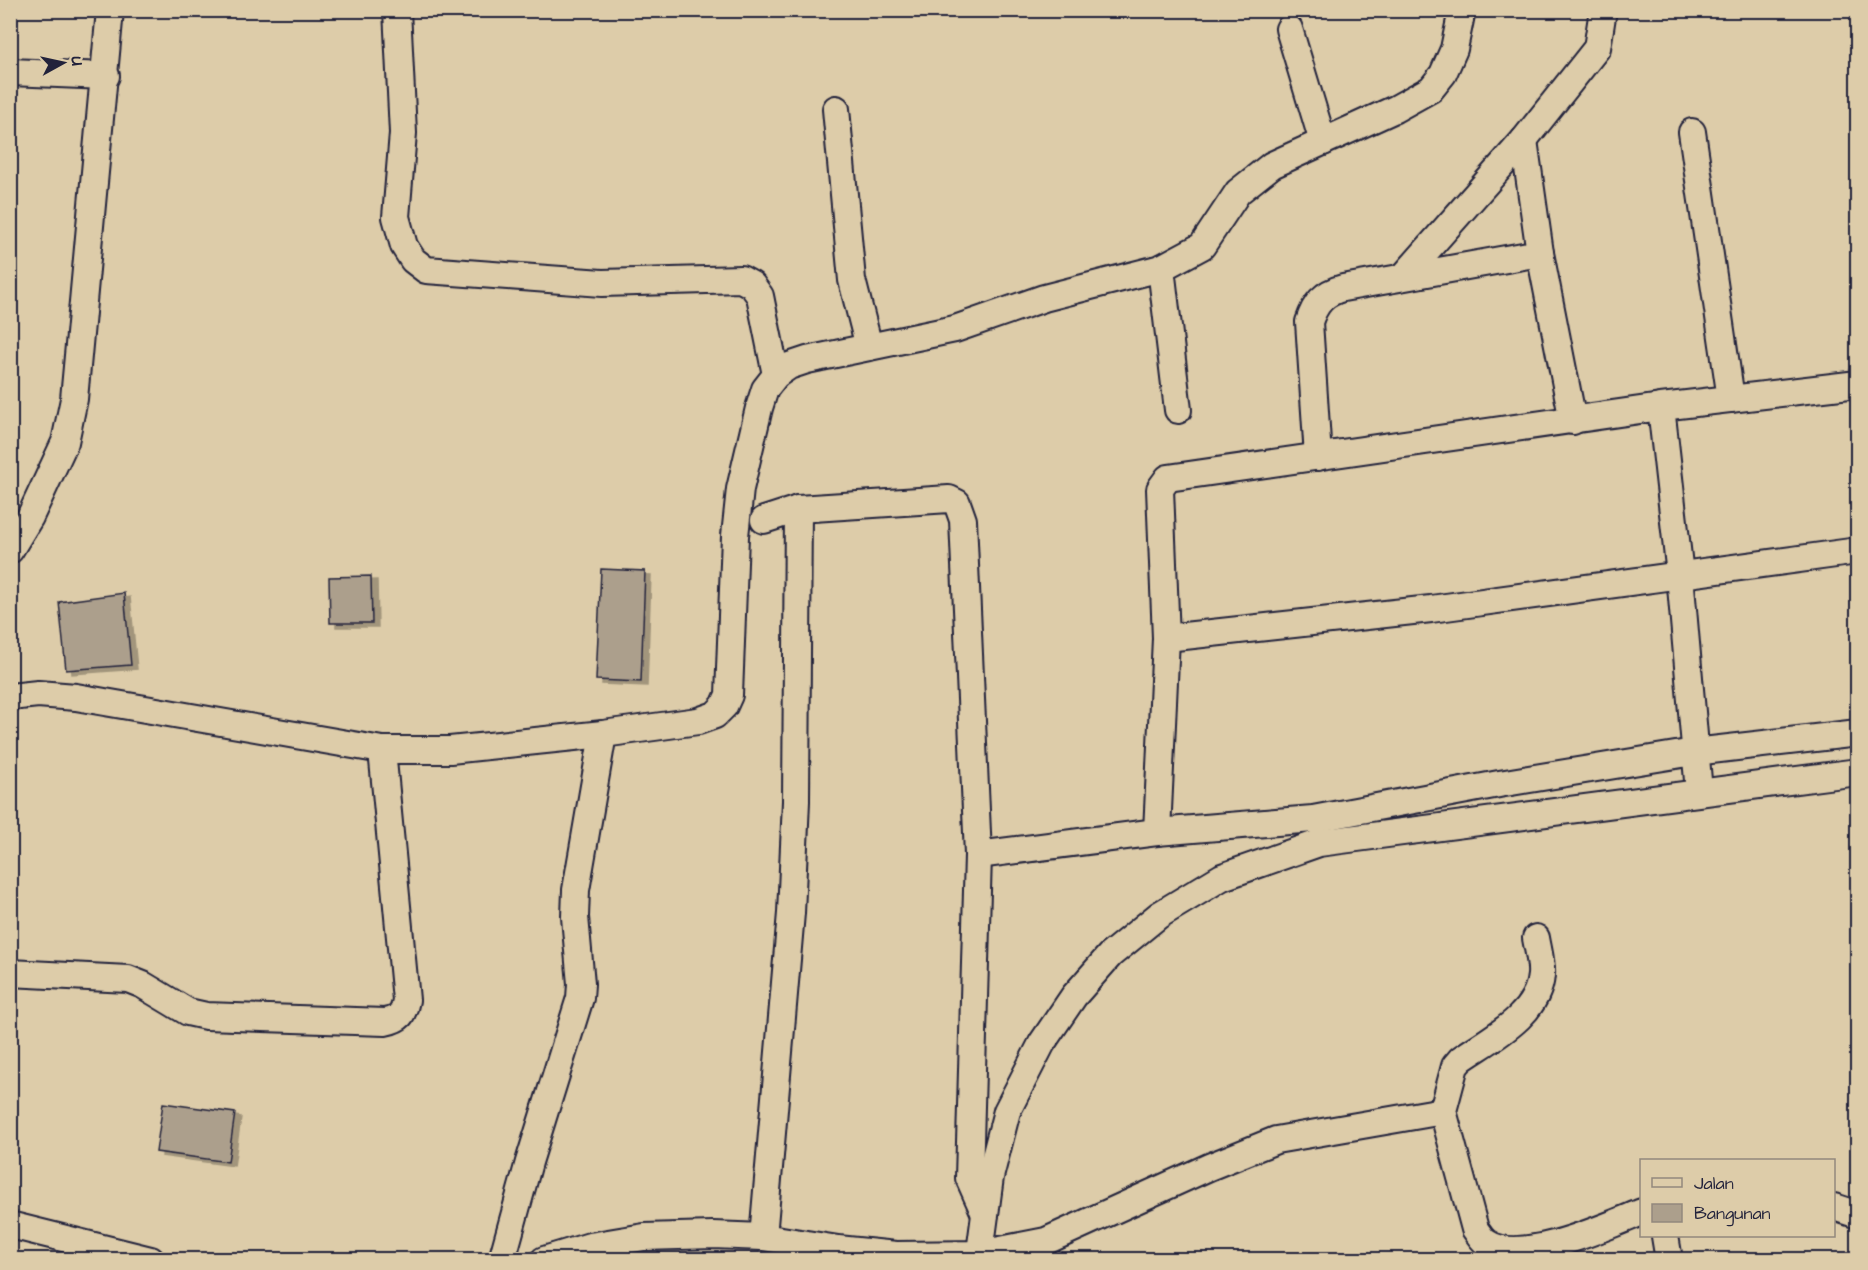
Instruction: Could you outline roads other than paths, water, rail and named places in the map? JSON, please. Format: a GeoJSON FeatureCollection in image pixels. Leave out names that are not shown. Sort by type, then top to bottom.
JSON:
{"type":"FeatureCollection","features":[{"type":"Feature","properties":{"kind":"street"},"geometry":{"type":"LineString","coordinates":[[10,550],[30,517],[65,442],[74,399],[106,76],[110,10]]}},
{"type":"Feature","properties":{"kind":"street"},"geometry":{"type":"LineString","coordinates":[[397,10],[404,133],[396,217],[404,246],[413,260],[426,270],[602,283],[741,279],[752,285],[760,296],[776,375]]}},
{"type":"Feature","properties":{"kind":"street"},"geometry":{"type":"LineString","coordinates":[[10,697],[38,694],[76,697],[382,750],[450,750],[603,734],[698,721],[715,715],[724,706],[729,695],[735,536],[740,489],[765,389],[776,375],[789,366],[807,360],[955,329],[1044,298],[1161,268],[1202,246],[1238,192],[1272,165],[1395,109],[1431,88],[1443,74],[1454,49],[1462,10]]}},
{"type":"Feature","properties":{"kind":"street"},"geometry":{"type":"LineString","coordinates":[[1404,276],[1524,140],[1598,48],[1603,10]]}},
{"type":"Feature","properties":{"kind":"street"},"geometry":{"type":"LineString","coordinates":[[1289,29],[1323,142]]}},
{"type":"Feature","properties":{"kind":"street"},"geometry":{"type":"LineString","coordinates":[[10,72],[106,76]]}},
{"type":"Feature","properties":{"kind":"street"},"geometry":{"type":"LineString","coordinates":[[836,109],[852,280],[869,347]]}},
{"type":"Feature","properties":{"kind":"street"},"geometry":{"type":"LineString","coordinates":[[1692,132],[1731,399]]}},
{"type":"Feature","properties":{"kind":"street"},"geometry":{"type":"LineString","coordinates":[[1524,140],[1540,253],[1573,421]]}},
{"type":"Feature","properties":{"kind":"street"},"geometry":{"type":"LineString","coordinates":[[1318,457],[1309,322],[1313,309],[1321,298],[1332,291],[1404,276],[1540,253]]}},
{"type":"Feature","properties":{"kind":"street"},"geometry":{"type":"LineString","coordinates":[[1161,268],[1178,410]]}},
{"type":"Feature","properties":{"kind":"street"},"geometry":{"type":"LineString","coordinates":[[1157,832],[1166,638],[1160,489],[1163,483],[1172,476],[1661,407],[1857,384]]}},
{"type":"Feature","properties":{"kind":"street"},"geometry":{"type":"LineString","coordinates":[[1661,407],[1680,575],[1699,792]]}},
{"type":"Feature","properties":{"kind":"street"},"geometry":{"type":"LineString","coordinates":[[764,520],[798,509],[949,499],[957,503],[963,520],[978,855],[969,1178],[985,1215]]}},
{"type":"Feature","properties":{"kind":"street"},"geometry":{"type":"LineString","coordinates":[[763,1237],[791,913],[796,801],[798,509]]}},
{"type":"Feature","properties":{"kind":"street"},"geometry":{"type":"LineString","coordinates":[[1166,638],[1431,609],[1857,551]]}},
{"type":"Feature","properties":{"kind":"street"},"geometry":{"type":"LineString","coordinates":[[980,1257],[990,1177],[1007,1111],[1042,1043],[1074,996],[1110,955],[1159,915],[1222,877],[1316,831],[1499,784],[1694,752],[1857,733]]}},
{"type":"Feature","properties":{"kind":"street"},"geometry":{"type":"LineString","coordinates":[[502,1260],[529,1162],[580,998],[581,984],[575,917],[576,890],[603,734]]}},
{"type":"Feature","properties":{"kind":"street"},"geometry":{"type":"LineString","coordinates":[[10,973],[128,980],[143,985],[188,1012],[206,1017],[384,1022],[397,1019],[404,1013],[406,1000],[382,750]]}},
{"type":"Feature","properties":{"kind":"street"},"geometry":{"type":"LineString","coordinates":[[978,855],[1157,832],[1316,831],[1699,792],[1857,772]]}},
{"type":"Feature","properties":{"kind":"street"},"geometry":{"type":"LineString","coordinates":[[1536,938],[1541,973],[1539,988],[1532,1004],[1519,1017],[1461,1059],[1455,1066],[1443,1111],[1475,1229],[1486,1243],[1500,1248],[1525,1251],[1586,1235],[1640,1212]]}},
{"type":"Feature","properties":{"kind":"street"},"geometry":{"type":"LineString","coordinates":[[544,1260],[590,1246],[644,1237],[713,1235],[763,1237],[831,1254],[980,1257],[1046,1241],[1209,1167],[1276,1140],[1443,1111]]}},
{"type":"Feature","properties":{"kind":"street"},"geometry":{"type":"LineString","coordinates":[[1835,1208],[1857,1215]]}},
{"type":"Feature","properties":{"kind":"street"},"geometry":{"type":"LineString","coordinates":[[10,1225],[151,1260]]}},
{"type":"Feature","properties":{"kind":"street"},"geometry":{"type":"LineString","coordinates":[[1665,1237],[1669,1260]]}}]}
